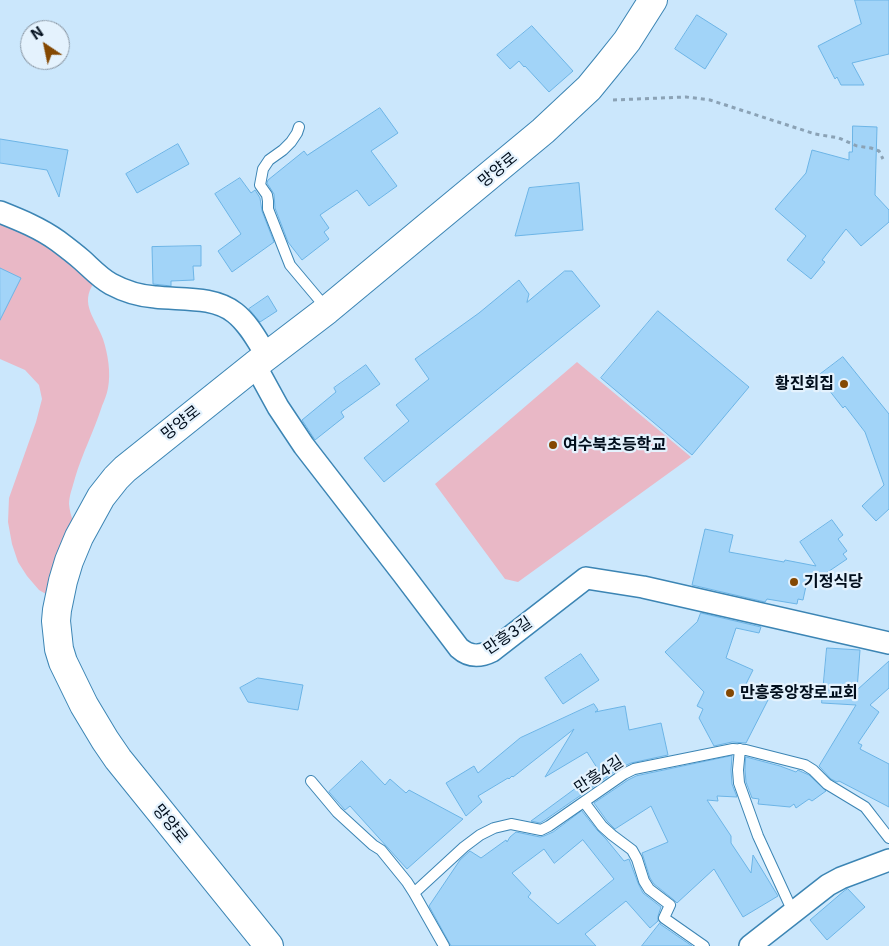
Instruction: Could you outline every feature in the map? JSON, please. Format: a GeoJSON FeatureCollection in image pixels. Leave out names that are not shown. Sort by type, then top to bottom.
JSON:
{"type":"FeatureCollection","features":[{"type":"Feature","properties":{"kind":"main road","name":"망양로"},"geometry":{"type":"LineString","coordinates":[[269,946],[118,760],[77,691],[59,649],[56,622],[59,594],[69,561],[79,537],[101,497],[134,460],[327,310],[516,155],[577,100],[601,74],[627,41],[653,0]]}},
{"type":"Feature","properties":{"kind":"street"},"geometry":{"type":"LineString","coordinates":[[0,212],[25,222],[56,240],[100,277],[112,284],[153,297],[202,301],[227,307],[243,320],[261,360]]}},
{"type":"Feature","properties":{"kind":"street","name":"만흥3길"},"geometry":{"type":"LineString","coordinates":[[261,360],[278,407],[304,446],[459,648],[467,654],[479,656],[492,651],[586,578],[643,587],[889,643]]}},
{"type":"Feature","properties":{"kind":"street"},"geometry":{"type":"LineString","coordinates":[[750,946],[828,885],[841,878],[889,860]]}},
{"type":"Feature","properties":{"kind":"lane"},"geometry":{"type":"LineString","coordinates":[[299,127],[297,134],[291,142],[266,164],[260,185],[267,195],[268,209],[290,265],[327,310]]}},
{"type":"Feature","properties":{"kind":"lane","name":"만흥4길"},"geometry":{"type":"LineString","coordinates":[[414,893],[464,847],[480,835],[494,828],[511,824],[541,830],[634,769],[733,749],[746,750],[805,765],[827,784],[865,807],[889,838]]}},
{"type":"Feature","properties":{"kind":"lane"},"geometry":{"type":"LineString","coordinates":[[740,749],[739,783],[758,836],[793,912]]}},
{"type":"Feature","properties":{"kind":"lane"},"geometry":{"type":"LineString","coordinates":[[311,781],[337,812],[381,850],[407,882],[444,946]]}},
{"type":"Feature","properties":{"kind":"lane"},"geometry":{"type":"LineString","coordinates":[[584,802],[602,826],[632,850],[644,882],[649,889],[670,905],[664,918],[704,946]]}},
{"type":"Feature","properties":{"kind":"path"},"geometry":{"type":"LineString","coordinates":[[577,100],[686,97],[710,100],[814,134],[839,138],[857,146],[871,148],[879,151],[883,159]]}},
{"type":"Feature","properties":{"kind":"shaded area"},"geometry":{"type":"Polygon","coordinates":[[[0,212],[25,222],[94,283],[88,298],[88,305],[103,339],[108,357],[109,382],[107,393],[78,469],[70,498],[70,513],[79,537],[58,601],[39,590],[18,562],[8,522],[9,498],[36,422],[42,399],[39,385],[25,370],[0,359],[0,212]]]}},
{"type":"Feature","properties":{"kind":"shaded area"},"geometry":{"type":"Polygon","coordinates":[[[577,362],[691,457],[518,582],[505,579],[435,484],[577,362]]]}},
{"type":"Feature","properties":{"kind":"building"},"geometry":{"type":"Polygon","coordinates":[[[855,0],[889,0],[889,54],[852,63],[864,85],[841,85],[837,77],[835,79],[818,46],[861,24],[855,0]]]}},
{"type":"Feature","properties":{"kind":"building"},"geometry":{"type":"Polygon","coordinates":[[[697,15],[727,34],[705,69],[675,49],[697,15]]]}},
{"type":"Feature","properties":{"kind":"building"},"geometry":{"type":"Polygon","coordinates":[[[532,26],[573,71],[549,92],[519,61],[510,69],[497,55],[532,26]]]}},
{"type":"Feature","properties":{"kind":"building"},"geometry":{"type":"Polygon","coordinates":[[[380,108],[398,133],[371,151],[397,186],[369,206],[357,190],[320,215],[329,228],[324,232],[329,239],[302,260],[288,242],[275,208],[274,194],[267,183],[268,180],[304,151],[307,155],[380,108]]]}},
{"type":"Feature","properties":{"kind":"building"},"geometry":{"type":"Polygon","coordinates":[[[853,126],[877,127],[875,195],[889,210],[889,222],[861,246],[846,229],[822,260],[825,262],[811,279],[787,260],[806,236],[775,209],[806,173],[812,150],[849,160],[849,152],[852,152],[853,126]]]}},
{"type":"Feature","properties":{"kind":"building"},"geometry":{"type":"Polygon","coordinates":[[[0,139],[68,150],[59,197],[47,170],[0,163],[0,139]]]}},
{"type":"Feature","properties":{"kind":"building"},"geometry":{"type":"Polygon","coordinates":[[[178,144],[189,164],[137,193],[126,174],[178,144]]]}},
{"type":"Feature","properties":{"kind":"building"},"geometry":{"type":"Polygon","coordinates":[[[240,178],[251,193],[255,190],[260,198],[262,211],[274,242],[232,272],[218,251],[241,234],[215,194],[240,178]]]}},
{"type":"Feature","properties":{"kind":"building"},"geometry":{"type":"Polygon","coordinates":[[[579,183],[583,230],[515,236],[529,188],[579,183]]]}},
{"type":"Feature","properties":{"kind":"building"},"geometry":{"type":"Polygon","coordinates":[[[201,246],[201,266],[193,266],[194,280],[171,281],[171,286],[153,284],[152,247],[201,246]]]}},
{"type":"Feature","properties":{"kind":"building"},"geometry":{"type":"Polygon","coordinates":[[[0,268],[21,278],[0,320],[0,268]]]}},
{"type":"Feature","properties":{"kind":"building"},"geometry":{"type":"Polygon","coordinates":[[[565,271],[572,271],[600,306],[384,482],[364,458],[409,421],[396,405],[429,379],[415,359],[479,313],[519,280],[529,294],[527,302],[565,271]]]}},
{"type":"Feature","properties":{"kind":"building"},"geometry":{"type":"Polygon","coordinates":[[[268,296],[277,311],[260,322],[249,309],[268,296]]]}},
{"type":"Feature","properties":{"kind":"building"},"geometry":{"type":"Polygon","coordinates":[[[658,311],[749,387],[692,455],[601,378],[658,311]]]}},
{"type":"Feature","properties":{"kind":"building"},"geometry":{"type":"Polygon","coordinates":[[[843,357],[889,414],[889,509],[876,521],[862,506],[884,485],[865,432],[818,376],[843,357]]]}},
{"type":"Feature","properties":{"kind":"building"},"geometry":{"type":"Polygon","coordinates":[[[366,365],[380,384],[341,412],[344,417],[315,440],[302,420],[336,392],[334,388],[366,365]]]}},
{"type":"Feature","properties":{"kind":"building"},"geometry":{"type":"Polygon","coordinates":[[[832,520],[843,535],[838,539],[847,551],[843,554],[847,559],[806,586],[803,600],[798,599],[797,604],[767,599],[765,602],[692,585],[705,529],[733,535],[729,552],[816,566],[800,542],[832,520]]]}},
{"type":"Feature","properties":{"kind":"building"},"geometry":{"type":"Polygon","coordinates":[[[701,613],[761,627],[759,633],[736,628],[726,658],[753,670],[745,686],[768,700],[746,743],[732,742],[714,746],[699,718],[703,709],[697,706],[704,692],[665,652],[697,622],[701,613]]]}},
{"type":"Feature","properties":{"kind":"building"},"geometry":{"type":"Polygon","coordinates":[[[827,648],[860,650],[857,690],[889,661],[889,688],[870,705],[879,712],[858,743],[862,745],[860,749],[889,764],[889,807],[839,781],[831,779],[819,766],[856,705],[822,703],[827,648]]]}},
{"type":"Feature","properties":{"kind":"building"},"geometry":{"type":"Polygon","coordinates":[[[581,654],[599,680],[563,704],[545,678],[581,654]]]}},
{"type":"Feature","properties":{"kind":"building"},"geometry":{"type":"Polygon","coordinates":[[[258,678],[303,685],[298,710],[248,702],[240,688],[258,678]]]}},
{"type":"Feature","properties":{"kind":"building"},"geometry":{"type":"Polygon","coordinates":[[[594,704],[598,710],[595,712],[625,706],[629,730],[661,723],[668,755],[631,763],[620,768],[540,823],[531,821],[599,771],[587,752],[545,777],[574,729],[513,777],[508,778],[478,796],[482,802],[466,816],[446,783],[474,766],[478,773],[520,738],[594,704]]]}},
{"type":"Feature","properties":{"kind":"building"},"geometry":{"type":"Polygon","coordinates":[[[732,756],[732,784],[737,797],[717,796],[718,801],[707,800],[731,836],[731,843],[751,873],[753,855],[778,896],[743,917],[714,869],[677,903],[654,884],[650,878],[642,853],[668,842],[651,806],[615,829],[594,803],[636,776],[732,756]]]}},
{"type":"Feature","properties":{"kind":"building"},"geometry":{"type":"Polygon","coordinates":[[[746,757],[796,772],[798,770],[809,775],[826,791],[812,801],[809,799],[796,808],[794,804],[790,807],[758,804],[759,799],[752,798],[746,782],[746,757]]]}},
{"type":"Feature","properties":{"kind":"building"},"geometry":{"type":"Polygon","coordinates":[[[362,761],[385,785],[390,779],[406,793],[409,790],[463,819],[407,869],[350,806],[345,810],[329,792],[362,761]]]}},
{"type":"Feature","properties":{"kind":"building"},"geometry":{"type":"Polygon","coordinates":[[[582,811],[624,861],[629,859],[643,893],[661,907],[658,921],[650,928],[626,901],[585,934],[596,946],[451,946],[429,906],[460,860],[470,851],[481,858],[506,840],[507,842],[516,832],[540,837],[553,832],[582,811]],[[583,840],[554,863],[544,849],[512,873],[531,893],[528,897],[558,924],[614,879],[583,840]]]}},
{"type":"Feature","properties":{"kind":"building"},"geometry":{"type":"Polygon","coordinates":[[[848,889],[865,907],[827,940],[810,920],[848,889]]]}},
{"type":"Feature","properties":{"kind":"building"},"geometry":{"type":"Polygon","coordinates":[[[660,924],[692,946],[642,946],[660,924]]]}},
{"type":"Feature","properties":{"kind":"place","name":"황진회집"},"geometry":{"type":"Point","coordinates":[844,384]}},
{"type":"Feature","properties":{"kind":"place","name":"여수북초등학교"},"geometry":{"type":"Point","coordinates":[553,445]}},
{"type":"Feature","properties":{"kind":"place","name":"기정식당"},"geometry":{"type":"Point","coordinates":[794,582]}},
{"type":"Feature","properties":{"kind":"place","name":"만흥중앙장로교회"},"geometry":{"type":"Point","coordinates":[730,693]}}]}
